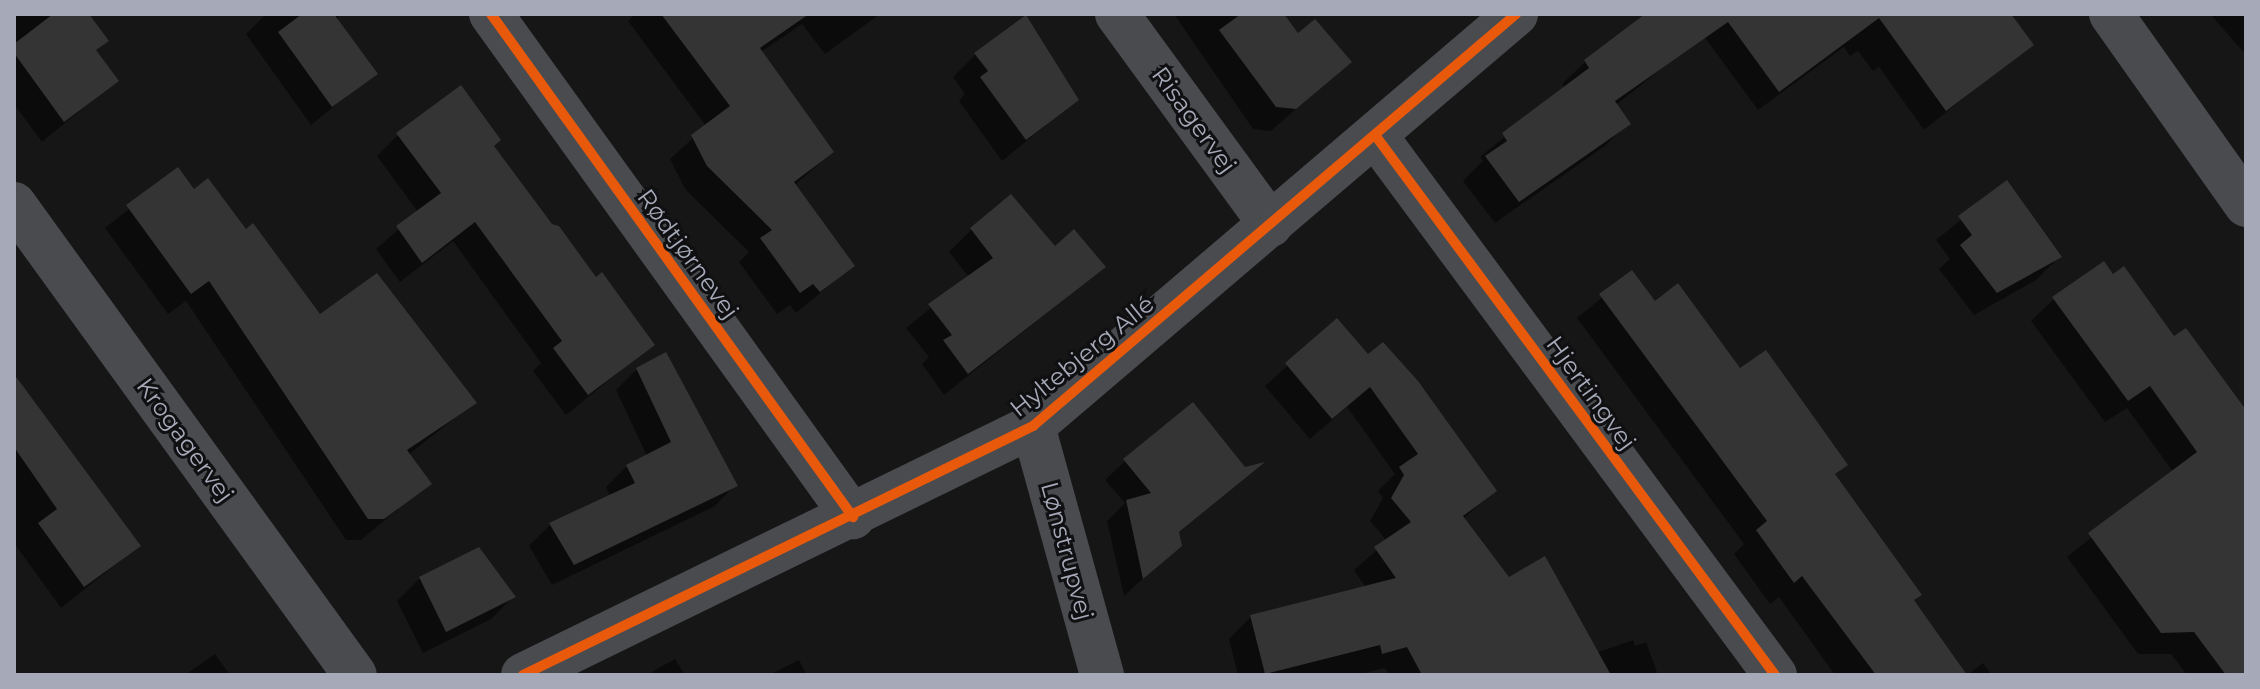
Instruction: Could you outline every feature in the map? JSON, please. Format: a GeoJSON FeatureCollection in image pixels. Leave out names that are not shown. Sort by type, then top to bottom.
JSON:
{"type":"FeatureCollection","features":[{"type":"Feature","properties":{"kind":"street","name":"Rødtjørnevej"},"geometry":{"type":"LineString","coordinates":[[491,14],[853,517]]}},
{"type":"Feature","properties":{"kind":"street","name":"Risagervej"},"geometry":{"type":"LineString","coordinates":[[1117,14],[1271,225]]}},
{"type":"Feature","properties":{"kind":"street","name":"Hyltebjerg Allé"},"geometry":{"type":"LineString","coordinates":[[523,675],[853,517],[1033,426],[1516,14]]}},
{"type":"Feature","properties":{"kind":"street"},"geometry":{"type":"LineString","coordinates":[[2111,14],[2246,205]]}},
{"type":"Feature","properties":{"kind":"street","name":"Hjertingvej"},"geometry":{"type":"LineString","coordinates":[[1375,135],[1775,675]]}},
{"type":"Feature","properties":{"kind":"street","name":"Krogagervej"},"geometry":{"type":"LineString","coordinates":[[14,204],[355,675]]}},
{"type":"Feature","properties":{"kind":"street","name":"Lønstrupvej"},"geometry":{"type":"LineString","coordinates":[[1033,426],[1102,675]]}},
{"type":"Feature","properties":{"kind":"building"},"geometry":{"type":"Polygon","coordinates":[[[53,14],[89,14],[109,41],[96,50],[119,81],[64,122],[14,53],[14,44],[53,14]]]}},
{"type":"Feature","properties":{"kind":"building"},"geometry":{"type":"Polygon","coordinates":[[[302,14],[334,14],[378,74],[332,107],[278,32],[302,14]]]}},
{"type":"Feature","properties":{"kind":"building"},"geometry":{"type":"Polygon","coordinates":[[[661,14],[809,14],[760,48],[834,152],[794,182],[855,266],[820,292],[813,284],[800,293],[760,238],[772,230],[707,166],[691,135],[730,106],[661,14]]]}},
{"type":"Feature","properties":{"kind":"building"},"geometry":{"type":"Polygon","coordinates":[[[1241,14],[1284,14],[1298,33],[1315,19],[1352,62],[1296,109],[1276,107],[1219,30],[1241,14]]]}},
{"type":"Feature","properties":{"kind":"building"},"geometry":{"type":"Polygon","coordinates":[[[1645,14],[2011,14],[2034,45],[1946,111],[1879,18],[1779,92],[1728,22],[1615,101],[1631,124],[1519,202],[1485,156],[1507,141],[1502,133],[1589,68],[1584,60],[1645,14]]]}},
{"type":"Feature","properties":{"kind":"building"},"geometry":{"type":"Polygon","coordinates":[[[1026,15],[1079,100],[1026,140],[980,77],[988,71],[974,53],[1026,15]]]}},
{"type":"Feature","properties":{"kind":"building"},"geometry":{"type":"Polygon","coordinates":[[[461,85],[501,140],[494,146],[552,224],[559,226],[596,277],[602,272],[655,345],[588,395],[553,348],[562,341],[475,222],[422,263],[396,226],[441,193],[396,133],[461,85]]]}},
{"type":"Feature","properties":{"kind":"building"},"geometry":{"type":"Polygon","coordinates":[[[178,167],[194,189],[208,178],[246,229],[253,223],[320,314],[377,273],[477,403],[407,450],[432,484],[384,519],[368,519],[209,281],[191,294],[126,205],[178,167]]]}},
{"type":"Feature","properties":{"kind":"building"},"geometry":{"type":"Polygon","coordinates":[[[2007,180],[2062,257],[1997,293],[1960,245],[1972,235],[1958,216],[2007,180]]]}},
{"type":"Feature","properties":{"kind":"building"},"geometry":{"type":"Polygon","coordinates":[[[1011,194],[1055,246],[1074,229],[1106,267],[968,374],[943,340],[952,335],[928,304],[993,258],[970,228],[1011,194]]]}},
{"type":"Feature","properties":{"kind":"building"},"geometry":{"type":"Polygon","coordinates":[[[2104,261],[2113,274],[2124,266],[2174,336],[2186,328],[2246,410],[2246,675],[2226,675],[2194,632],[2161,633],[2088,533],[2197,452],[2150,386],[2128,401],[2052,297],[2104,261]]]}},
{"type":"Feature","properties":{"kind":"building"},"geometry":{"type":"Polygon","coordinates":[[[1632,270],[1655,301],[1678,283],[1740,368],[1766,350],[1848,465],[1835,474],[1922,595],[1914,600],[1967,675],[1876,675],[1802,576],[1794,583],[1756,530],[1767,521],[1599,294],[1632,270]]]}},
{"type":"Feature","properties":{"kind":"building"},"geometry":{"type":"Polygon","coordinates":[[[1337,318],[1368,354],[1383,342],[1418,381],[1497,491],[1463,516],[1509,577],[1545,556],[1611,675],[1422,675],[1407,647],[1382,654],[1380,645],[1265,674],[1250,615],[1396,578],[1374,547],[1411,522],[1391,498],[1404,475],[1399,467],[1418,454],[1370,387],[1332,419],[1285,363],[1337,318]]]}},
{"type":"Feature","properties":{"kind":"building"},"geometry":{"type":"Polygon","coordinates":[[[666,352],[738,486],[574,565],[549,523],[635,483],[626,465],[671,442],[636,368],[666,352]]]}},
{"type":"Feature","properties":{"kind":"building"},"geometry":{"type":"Polygon","coordinates":[[[14,374],[141,546],[84,587],[38,523],[57,509],[14,447],[14,374]]]}},
{"type":"Feature","properties":{"kind":"building"},"geometry":{"type":"Polygon","coordinates":[[[1193,402],[1245,467],[1265,462],[1179,532],[1182,546],[1143,579],[1126,500],[1151,493],[1123,459],[1193,402]]]}},
{"type":"Feature","properties":{"kind":"building"},"geometry":{"type":"Polygon","coordinates":[[[479,547],[516,597],[446,632],[419,577],[479,547]]]}},
{"type":"Feature","properties":{"kind":"cycle path"},"geometry":{"type":"LineString","coordinates":[[491,14],[853,517]]}},
{"type":"Feature","properties":{"kind":"cycle path"},"geometry":{"type":"LineString","coordinates":[[523,675],[1033,426],[1516,14]]}},
{"type":"Feature","properties":{"kind":"cycle path"},"geometry":{"type":"LineString","coordinates":[[1375,135],[1775,675]]}}]}
